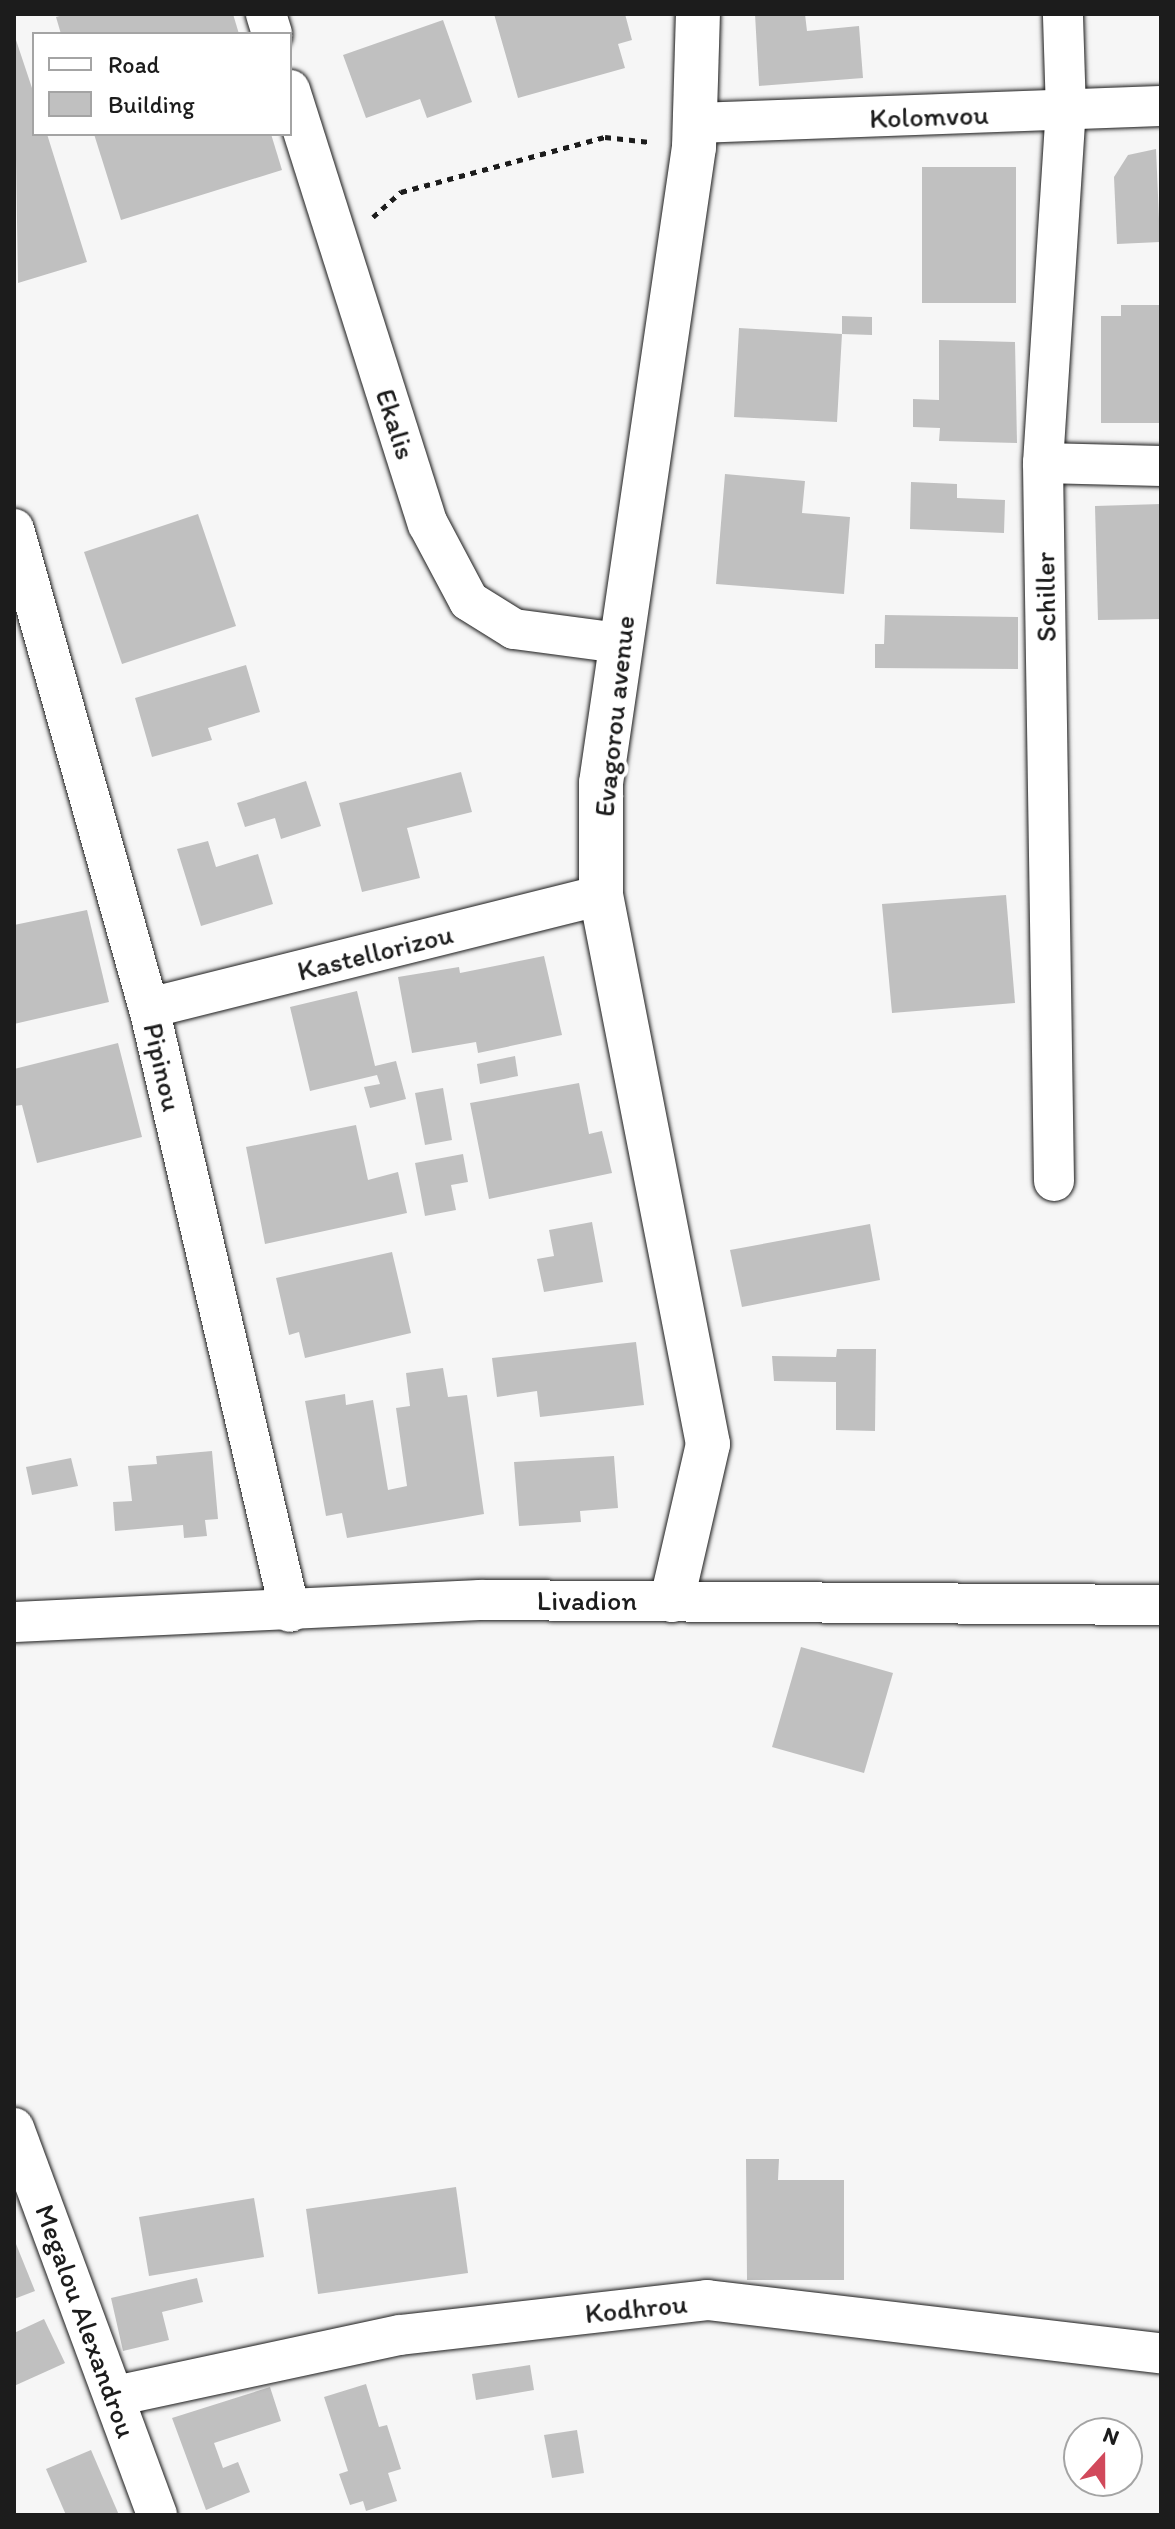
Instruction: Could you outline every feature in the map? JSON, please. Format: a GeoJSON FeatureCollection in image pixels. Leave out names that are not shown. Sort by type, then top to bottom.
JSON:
{"type":"FeatureCollection","features":[{"type":"Feature","properties":{"kind":"street","name":"Evagorou avenue"},"geometry":{"type":"LineString","coordinates":[[672,1600],[708,1444],[601,895],[601,783],[695,135],[698,14]]}},
{"type":"Feature","properties":{"kind":"street","name":"Schiller"},"geometry":{"type":"LineString","coordinates":[[1054,1181],[1043,463],[1066,112],[1063,14]]}},
{"type":"Feature","properties":{"kind":"street","name":"Ekalis"},"geometry":{"type":"LineString","coordinates":[[292,96],[428,524],[469,601],[514,629],[619,643]]}},
{"type":"Feature","properties":{"kind":"street","name":"Kolomvou"},"geometry":{"type":"LineString","coordinates":[[695,135],[1161,106]]}},
{"type":"Feature","properties":{"kind":"street"},"geometry":{"type":"LineString","coordinates":[[1043,463],[1161,466]]}},
{"type":"Feature","properties":{"kind":"street","name":"Pipinou"},"geometry":{"type":"LineString","coordinates":[[14,529],[149,1008],[290,1612]]}},
{"type":"Feature","properties":{"kind":"street","name":"Kastellorizou"},"geometry":{"type":"LineString","coordinates":[[149,1008],[601,895]]}},
{"type":"Feature","properties":{"kind":"street","name":"Livadion"},"geometry":{"type":"LineString","coordinates":[[14,1622],[290,1612],[480,1600],[1161,1605]]}},
{"type":"Feature","properties":{"kind":"street","name":"Megalou Alexandrou"},"geometry":{"type":"LineString","coordinates":[[14,2128],[157,2515]]}},
{"type":"Feature","properties":{"kind":"street","name":"Kodhrou"},"geometry":{"type":"LineString","coordinates":[[115,2396],[400,2335],[707,2300],[1161,2353]]}},
{"type":"Feature","properties":{"kind":"path"},"geometry":{"type":"LineString","coordinates":[[340,247],[401,192],[605,137],[695,135]]}},
{"type":"Feature","properties":{"kind":"building"},"geometry":{"type":"Polygon","coordinates":[[[67,14],[233,14],[238,32],[60,32],[56,17],[67,14]]]}},
{"type":"Feature","properties":{"kind":"building"},"geometry":{"type":"Polygon","coordinates":[[[494,14],[625,14],[632,40],[618,44],[625,68],[518,98],[494,14]]]}},
{"type":"Feature","properties":{"kind":"building"},"geometry":{"type":"Polygon","coordinates":[[[755,14],[805,14],[807,31],[859,26],[863,78],[759,86],[755,14]]]}},
{"type":"Feature","properties":{"kind":"building"},"geometry":{"type":"Polygon","coordinates":[[[443,20],[472,102],[427,118],[420,99],[366,118],[343,55],[443,20]]]}},
{"type":"Feature","properties":{"kind":"building"},"geometry":{"type":"Polygon","coordinates":[[[14,34],[32,88],[32,136],[48,136],[87,262],[18,283],[14,34]]]}},
{"type":"Feature","properties":{"kind":"building"},"geometry":{"type":"Polygon","coordinates":[[[95,136],[272,136],[282,170],[121,220],[95,136]]]}},
{"type":"Feature","properties":{"kind":"building"},"geometry":{"type":"Polygon","coordinates":[[[1156,149],[1160,242],[1117,244],[1114,177],[1128,155],[1156,149]]]}},
{"type":"Feature","properties":{"kind":"building"},"geometry":{"type":"Polygon","coordinates":[[[922,167],[1016,167],[1016,303],[922,303],[922,167]]]}},
{"type":"Feature","properties":{"kind":"building"},"geometry":{"type":"Polygon","coordinates":[[[1121,305],[1161,305],[1161,423],[1101,423],[1101,316],[1121,316],[1121,305]]]}},
{"type":"Feature","properties":{"kind":"building"},"geometry":{"type":"Polygon","coordinates":[[[842,316],[872,317],[872,335],[842,334],[842,316]]]}},
{"type":"Feature","properties":{"kind":"building"},"geometry":{"type":"Polygon","coordinates":[[[739,328],[842,334],[837,422],[734,417],[739,328]]]}},
{"type":"Feature","properties":{"kind":"building"},"geometry":{"type":"Polygon","coordinates":[[[939,340],[1015,342],[1017,443],[939,441],[940,428],[913,427],[913,399],[939,400],[939,340]]]}},
{"type":"Feature","properties":{"kind":"building"},"geometry":{"type":"Polygon","coordinates":[[[725,474],[805,481],[802,513],[850,517],[844,594],[716,584],[725,474]]]}},
{"type":"Feature","properties":{"kind":"building"},"geometry":{"type":"Polygon","coordinates":[[[911,482],[957,484],[957,498],[1005,500],[1004,533],[910,529],[911,482]]]}},
{"type":"Feature","properties":{"kind":"building"},"geometry":{"type":"Polygon","coordinates":[[[1161,504],[1161,619],[1098,620],[1095,506],[1161,504]]]}},
{"type":"Feature","properties":{"kind":"building"},"geometry":{"type":"Polygon","coordinates":[[[198,514],[236,626],[122,664],[84,552],[198,514]]]}},
{"type":"Feature","properties":{"kind":"building"},"geometry":{"type":"Polygon","coordinates":[[[885,615],[1018,617],[1018,669],[875,668],[875,644],[884,644],[885,615]]]}},
{"type":"Feature","properties":{"kind":"building"},"geometry":{"type":"Polygon","coordinates":[[[246,665],[260,712],[208,728],[212,740],[152,757],[135,698],[246,665]]]}},
{"type":"Feature","properties":{"kind":"building"},"geometry":{"type":"Polygon","coordinates":[[[461,772],[472,812],[407,828],[420,878],[362,892],[339,803],[461,772]]]}},
{"type":"Feature","properties":{"kind":"building"},"geometry":{"type":"Polygon","coordinates":[[[306,781],[321,826],[281,839],[275,818],[245,827],[237,803],[306,781]]]}},
{"type":"Feature","properties":{"kind":"building"},"geometry":{"type":"Polygon","coordinates":[[[208,841],[216,867],[258,854],[273,904],[201,926],[177,849],[208,841]]]}},
{"type":"Feature","properties":{"kind":"building"},"geometry":{"type":"Polygon","coordinates":[[[1006,895],[1015,1003],[892,1013],[882,904],[1006,895]]]}},
{"type":"Feature","properties":{"kind":"building"},"geometry":{"type":"Polygon","coordinates":[[[87,910],[109,1002],[14,1024],[14,925],[87,910]]]}},
{"type":"Feature","properties":{"kind":"building"},"geometry":{"type":"Polygon","coordinates":[[[544,956],[562,1035],[478,1053],[476,1042],[412,1053],[398,977],[459,967],[460,973],[544,956]]]}},
{"type":"Feature","properties":{"kind":"building"},"geometry":{"type":"Polygon","coordinates":[[[357,991],[375,1066],[396,1061],[406,1099],[370,1108],[364,1087],[380,1084],[377,1075],[310,1091],[290,1007],[357,991]]]}},
{"type":"Feature","properties":{"kind":"building"},"geometry":{"type":"Polygon","coordinates":[[[118,1043],[142,1137],[37,1163],[22,1105],[14,1106],[14,1069],[118,1043]]]}},
{"type":"Feature","properties":{"kind":"building"},"geometry":{"type":"Polygon","coordinates":[[[515,1056],[518,1076],[480,1084],[477,1064],[515,1056]]]}},
{"type":"Feature","properties":{"kind":"building"},"geometry":{"type":"Polygon","coordinates":[[[579,1083],[589,1134],[602,1131],[612,1173],[489,1199],[470,1103],[579,1083]]]}},
{"type":"Feature","properties":{"kind":"building"},"geometry":{"type":"Polygon","coordinates":[[[443,1088],[452,1140],[425,1145],[415,1093],[443,1088]]]}},
{"type":"Feature","properties":{"kind":"building"},"geometry":{"type":"Polygon","coordinates":[[[356,1125],[368,1180],[398,1172],[407,1213],[265,1244],[246,1147],[356,1125]]]}},
{"type":"Feature","properties":{"kind":"building"},"geometry":{"type":"Polygon","coordinates":[[[463,1154],[468,1182],[451,1185],[456,1210],[425,1216],[415,1163],[463,1154]]]}},
{"type":"Feature","properties":{"kind":"building"},"geometry":{"type":"Polygon","coordinates":[[[592,1222],[603,1282],[544,1292],[537,1259],[554,1256],[549,1230],[592,1222]]]}},
{"type":"Feature","properties":{"kind":"building"},"geometry":{"type":"Polygon","coordinates":[[[870,1224],[880,1280],[742,1307],[730,1250],[870,1224]]]}},
{"type":"Feature","properties":{"kind":"building"},"geometry":{"type":"Polygon","coordinates":[[[392,1252],[411,1333],[305,1358],[299,1332],[289,1335],[276,1278],[392,1252]]]}},
{"type":"Feature","properties":{"kind":"building"},"geometry":{"type":"Polygon","coordinates":[[[636,1342],[644,1405],[540,1417],[537,1391],[497,1397],[492,1358],[636,1342]]]}},
{"type":"Feature","properties":{"kind":"building"},"geometry":{"type":"Polygon","coordinates":[[[837,1349],[876,1349],[875,1431],[836,1430],[836,1382],[774,1381],[772,1356],[836,1357],[837,1349]]]}},
{"type":"Feature","properties":{"kind":"building"},"geometry":{"type":"Polygon","coordinates":[[[443,1368],[448,1397],[467,1395],[484,1514],[347,1538],[342,1513],[326,1516],[305,1401],[345,1394],[346,1405],[373,1400],[388,1490],[407,1486],[396,1408],[410,1406],[406,1373],[443,1368]]]}},
{"type":"Feature","properties":{"kind":"building"},"geometry":{"type":"Polygon","coordinates":[[[212,1451],[218,1519],[205,1520],[207,1536],[184,1538],[183,1525],[115,1531],[113,1502],[132,1501],[128,1466],[157,1464],[156,1456],[212,1451]]]}},
{"type":"Feature","properties":{"kind":"building"},"geometry":{"type":"Polygon","coordinates":[[[614,1456],[618,1508],[580,1511],[581,1522],[519,1526],[514,1462],[614,1456]]]}},
{"type":"Feature","properties":{"kind":"building"},"geometry":{"type":"Polygon","coordinates":[[[71,1458],[78,1486],[32,1495],[26,1467],[71,1458]]]}},
{"type":"Feature","properties":{"kind":"building"},"geometry":{"type":"Polygon","coordinates":[[[801,1647],[893,1673],[864,1773],[772,1747],[801,1647]]]}},
{"type":"Feature","properties":{"kind":"building"},"geometry":{"type":"Polygon","coordinates":[[[746,2159],[779,2159],[778,2180],[844,2180],[844,2280],[747,2280],[746,2159]]]}},
{"type":"Feature","properties":{"kind":"building"},"geometry":{"type":"Polygon","coordinates":[[[456,2187],[468,2273],[318,2294],[306,2209],[456,2187]]]}},
{"type":"Feature","properties":{"kind":"building"},"geometry":{"type":"Polygon","coordinates":[[[254,2198],[264,2257],[149,2276],[139,2217],[254,2198]]]}},
{"type":"Feature","properties":{"kind":"building"},"geometry":{"type":"Polygon","coordinates":[[[14,2239],[35,2291],[14,2299],[14,2239]]]}},
{"type":"Feature","properties":{"kind":"building"},"geometry":{"type":"Polygon","coordinates":[[[197,2278],[203,2302],[162,2312],[169,2340],[123,2351],[111,2298],[197,2278]]]}},
{"type":"Feature","properties":{"kind":"building"},"geometry":{"type":"Polygon","coordinates":[[[44,2319],[65,2363],[14,2386],[14,2333],[44,2319]]]}},
{"type":"Feature","properties":{"kind":"building"},"geometry":{"type":"Polygon","coordinates":[[[530,2365],[534,2390],[476,2400],[472,2374],[530,2365]]]}},
{"type":"Feature","properties":{"kind":"building"},"geometry":{"type":"Polygon","coordinates":[[[366,2384],[379,2427],[387,2425],[401,2469],[388,2473],[397,2501],[366,2511],[363,2501],[350,2505],[339,2474],[348,2471],[324,2397],[366,2384]]]}},
{"type":"Feature","properties":{"kind":"building"},"geometry":{"type":"Polygon","coordinates":[[[270,2387],[281,2421],[214,2443],[223,2468],[238,2462],[250,2492],[206,2510],[172,2418],[270,2387]]]}},
{"type":"Feature","properties":{"kind":"building"},"geometry":{"type":"Polygon","coordinates":[[[577,2430],[584,2473],[552,2478],[544,2435],[577,2430]]]}},
{"type":"Feature","properties":{"kind":"building"},"geometry":{"type":"Polygon","coordinates":[[[91,2450],[119,2515],[66,2515],[46,2469],[91,2450]]]}}]}
